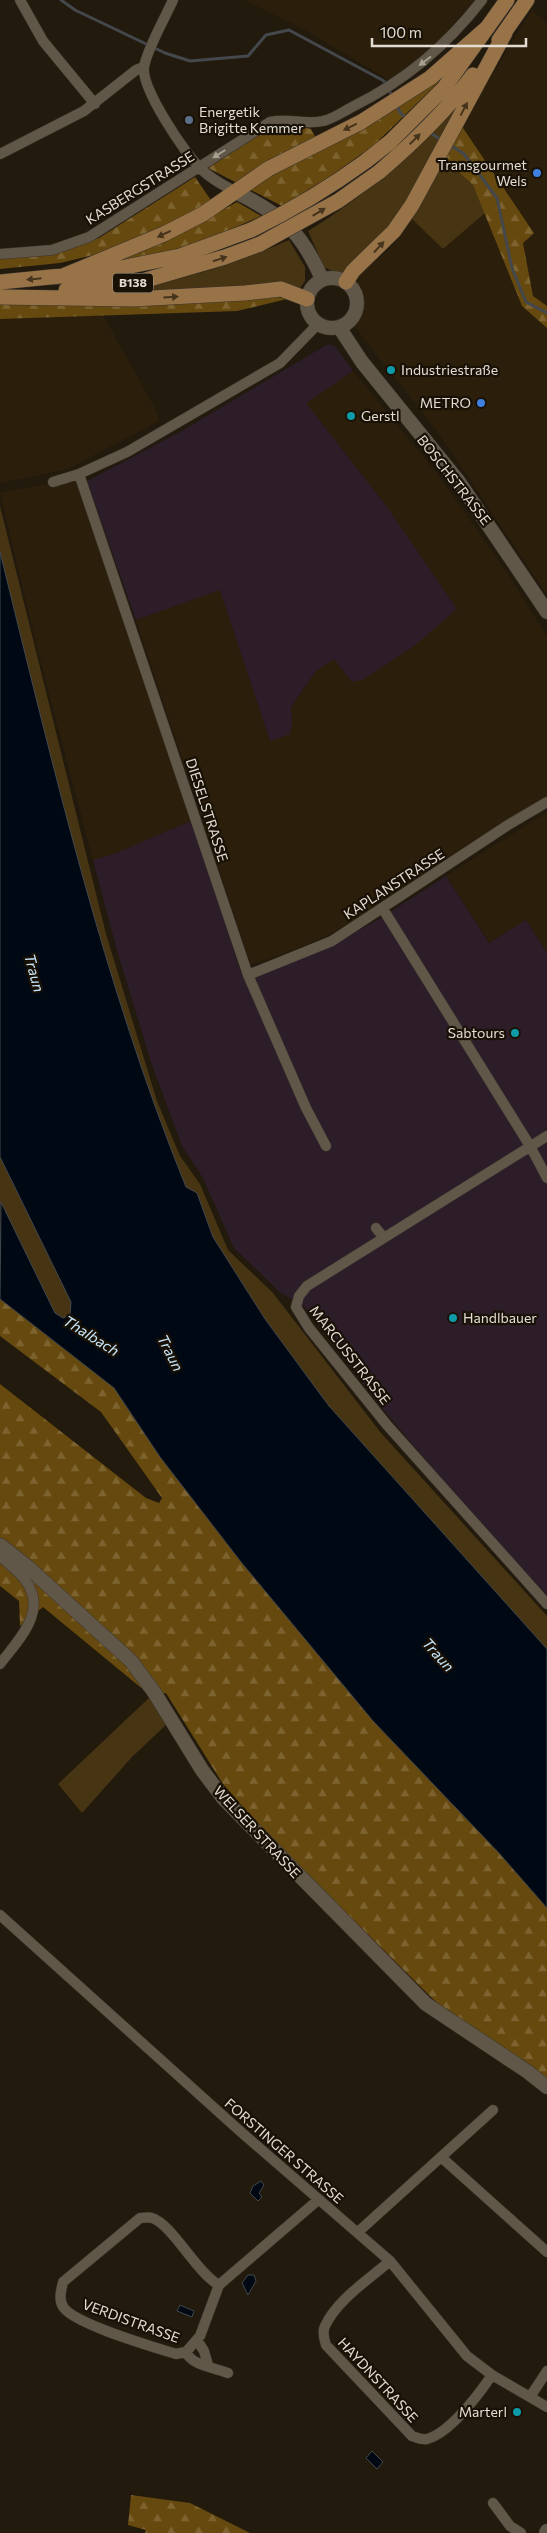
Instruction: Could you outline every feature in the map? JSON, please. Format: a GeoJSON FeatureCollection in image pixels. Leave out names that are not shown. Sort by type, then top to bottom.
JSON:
{"type":"FeatureCollection","features":[{"type":"Feature","properties":{"kind":"main road","name":"B138"},"geometry":{"type":"LineString","coordinates":[[0,282],[101,272],[180,256],[251,230],[293,210],[322,192],[390,142],[444,88],[507,0]]}},
{"type":"Feature","properties":{"kind":"main road","name":"B138"},"geometry":{"type":"LineString","coordinates":[[0,297],[139,282],[225,258],[260,244],[338,201],[378,172],[404,150],[459,94],[527,0]]}},
{"type":"Feature","properties":{"kind":"main road"},"geometry":{"type":"LineString","coordinates":[[63,276],[164,234],[202,214],[268,169],[361,122],[430,78],[488,27]]}},
{"type":"Feature","properties":{"kind":"main road"},"geometry":{"type":"LineString","coordinates":[[346,282],[353,271],[394,231],[412,206],[504,33]]}},
{"type":"Feature","properties":{"kind":"main road"},"geometry":{"type":"LineString","coordinates":[[236,192],[264,206],[287,222],[306,248],[322,280]]}},
{"type":"Feature","properties":{"kind":"main road"},"geometry":{"type":"LineString","coordinates":[[330,278],[346,282],[356,298],[356,308],[347,323],[339,327],[328,328],[318,324],[307,309],[307,299],[314,284],[330,278]]}},
{"type":"Feature","properties":{"kind":"main road"},"geometry":{"type":"LineString","coordinates":[[0,297],[133,299],[246,293],[281,289],[307,299]]}},
{"type":"Feature","properties":{"kind":"main road","name":"BOSCHSTRASSE"},"geometry":{"type":"LineString","coordinates":[[339,327],[362,362],[459,482],[547,612]]}},
{"type":"Feature","properties":{"kind":"main road","name":"WELSER STRASSE"},"geometry":{"type":"LineString","coordinates":[[0,1545],[30,1568],[131,1661],[154,1692],[202,1770],[223,1798],[412,1990],[434,2009],[528,2072],[547,2087]]}},
{"type":"Feature","properties":{"kind":"street"},"geometry":{"type":"LineString","coordinates":[[20,0],[43,42],[95,104]]}},
{"type":"Feature","properties":{"kind":"street"},"geometry":{"type":"LineString","coordinates":[[172,0],[144,67],[144,79],[152,99],[198,167],[210,178],[236,192]]}},
{"type":"Feature","properties":{"kind":"street","name":"KASBERGSTRASSE"},"geometry":{"type":"LineString","coordinates":[[0,254],[52,250],[89,237],[270,122],[284,119],[313,122],[324,121],[384,91],[430,58],[460,28],[482,0]]}},
{"type":"Feature","properties":{"kind":"street"},"geometry":{"type":"LineString","coordinates":[[0,154],[95,104],[136,70],[144,67]]}},
{"type":"Feature","properties":{"kind":"street"},"geometry":{"type":"LineString","coordinates":[[52,482],[79,474],[127,452],[280,363],[318,324]]}},
{"type":"Feature","properties":{"kind":"street","name":"DIESELSTRASSE"},"geometry":{"type":"LineString","coordinates":[[79,474],[248,975],[306,1108],[326,1146]]}},
{"type":"Feature","properties":{"kind":"street","name":"KAPLANSTRASSE"},"geometry":{"type":"LineString","coordinates":[[248,975],[332,941],[508,825],[547,802]]}},
{"type":"Feature","properties":{"kind":"street"},"geometry":{"type":"LineString","coordinates":[[382,909],[530,1146],[547,1178]]}},
{"type":"Feature","properties":{"kind":"street","name":"MARCUSSTRASSE"},"geometry":{"type":"LineString","coordinates":[[547,1136],[307,1286],[299,1296],[296,1307],[310,1328],[387,1425],[547,1604]]}},
{"type":"Feature","properties":{"kind":"street"},"geometry":{"type":"LineString","coordinates":[[376,1228],[384,1238]]}},
{"type":"Feature","properties":{"kind":"street"},"geometry":{"type":"LineString","coordinates":[[0,1556],[26,1580],[35,1600],[33,1617],[27,1628],[0,1664]]}},
{"type":"Feature","properties":{"kind":"street","name":"FORSTINGER STRASSE"},"geometry":{"type":"LineString","coordinates":[[0,1915],[318,2200],[358,2232],[390,2262],[467,2356],[492,2375],[547,2407]]}},
{"type":"Feature","properties":{"kind":"street"},"geometry":{"type":"LineString","coordinates":[[358,2232],[493,2110]]}},
{"type":"Feature","properties":{"kind":"street"},"geometry":{"type":"LineString","coordinates":[[441,2157],[547,2252]]}},
{"type":"Feature","properties":{"kind":"street","name":"VERDISTRASSE"},"geometry":{"type":"LineString","coordinates":[[219,2285],[208,2279],[163,2225],[152,2218],[140,2218],[63,2282],[60,2296],[64,2308],[81,2320],[176,2354],[186,2352],[197,2340],[219,2285],[318,2200]]}},
{"type":"Feature","properties":{"kind":"street","name":"HAYDNSTRASSE"},"geometry":{"type":"LineString","coordinates":[[390,2262],[336,2310],[324,2327],[326,2346],[412,2436],[424,2439],[434,2436],[471,2406],[492,2375]]}},
{"type":"Feature","properties":{"kind":"street","name":"VERDISTRASSE"},"geometry":{"type":"LineString","coordinates":[[197,2340],[204,2351],[208,2365]]}},
{"type":"Feature","properties":{"kind":"street","name":"VERDISTRASSE"},"geometry":{"type":"LineString","coordinates":[[186,2352],[189,2359],[228,2373]]}},
{"type":"Feature","properties":{"kind":"street"},"geometry":{"type":"LineString","coordinates":[[530,2397],[547,2371]]}},
{"type":"Feature","properties":{"kind":"street"},"geometry":{"type":"LineString","coordinates":[[493,2503],[510,2526],[521,2533]]}},
{"type":"Feature","properties":{"kind":"shaded area"},"geometry":{"type":"Polygon","coordinates":[[[244,0],[475,0],[437,43],[389,80],[303,29],[244,0]]]}},
{"type":"Feature","properties":{"kind":"shaded area"},"geometry":{"type":"Polygon","coordinates":[[[532,10],[547,23],[547,306],[533,296],[523,243],[534,232],[461,125],[532,10]]]}},
{"type":"Feature","properties":{"kind":"shaded area"},"geometry":{"type":"Polygon","coordinates":[[[457,106],[394,223],[345,277],[324,267],[308,231],[368,189],[457,106]]]}},
{"type":"Feature","properties":{"kind":"shaded area"},"geometry":{"type":"Polygon","coordinates":[[[443,158],[473,185],[485,213],[443,249],[412,219],[443,158]]]}},
{"type":"Feature","properties":{"kind":"shaded area","name":"METRO"},"geometry":{"type":"Polygon","coordinates":[[[485,213],[522,306],[547,328],[547,595],[437,431],[354,326],[361,305],[357,282],[361,271],[388,251],[412,219],[443,249],[485,213]]]}},
{"type":"Feature","properties":{"kind":"shaded area"},"geometry":{"type":"Polygon","coordinates":[[[289,240],[305,267],[305,281],[299,290],[107,293],[154,285],[200,273],[245,258],[289,240]]]}},
{"type":"Feature","properties":{"kind":"shaded area"},"geometry":{"type":"Polygon","coordinates":[[[103,315],[156,410],[159,421],[68,469],[0,483],[0,319],[103,315]]]}},
{"type":"Feature","properties":{"kind":"shaded area"},"geometry":{"type":"Polygon","coordinates":[[[328,344],[335,346],[353,371],[306,403],[387,507],[457,609],[414,646],[362,680],[352,682],[334,659],[316,671],[291,707],[292,723],[290,734],[270,741],[220,590],[136,620],[87,481],[180,432],[328,344]]]}},
{"type":"Feature","properties":{"kind":"shaded area"},"geometry":{"type":"Polygon","coordinates":[[[353,371],[436,472],[506,571],[547,636],[547,797],[352,924],[306,945],[251,965],[136,620],[220,590],[270,741],[292,723],[291,707],[316,671],[334,659],[352,682],[456,609],[387,507],[306,403],[353,371]]]}},
{"type":"Feature","properties":{"kind":"shaded area"},"geometry":{"type":"Polygon","coordinates":[[[78,478],[193,820],[114,854],[93,860],[39,656],[0,493],[78,478]]]}},
{"type":"Feature","properties":{"kind":"shaded area"},"geometry":{"type":"Polygon","coordinates":[[[0,506],[106,934],[157,1101],[180,1156],[200,1184],[228,1250],[273,1293],[381,1433],[547,1616],[547,1649],[329,1406],[265,1319],[213,1237],[197,1193],[186,1187],[156,1110],[129,1031],[60,793],[0,552],[0,506]]]}},
{"type":"Feature","properties":{"kind":"shaded area"},"geometry":{"type":"Polygon","coordinates":[[[547,812],[547,953],[526,920],[490,943],[446,876],[547,812]]]}},
{"type":"Feature","properties":{"kind":"shaded area"},"geometry":{"type":"Polygon","coordinates":[[[193,820],[238,965],[245,981],[321,951],[381,918],[446,876],[489,943],[526,920],[547,953],[547,1595],[449,1488],[378,1403],[305,1307],[281,1293],[234,1248],[203,1178],[182,1146],[152,1065],[118,954],[93,860],[114,854],[193,820]]]}},
{"type":"Feature","properties":{"kind":"shaded area"},"geometry":{"type":"Polygon","coordinates":[[[0,1157],[71,1302],[70,1315],[63,1318],[55,1313],[0,1203],[0,1157]]]}},
{"type":"Feature","properties":{"kind":"shaded area"},"geometry":{"type":"Polygon","coordinates":[[[151,1696],[167,1724],[132,1757],[82,1813],[58,1784],[151,1696]]]}},
{"type":"Feature","properties":{"kind":"green space"},"geometry":{"type":"Polygon","coordinates":[[[444,74],[446,75],[374,145],[332,175],[282,206],[208,168],[267,130],[286,123],[311,129],[321,147],[444,74]]]}},
{"type":"Feature","properties":{"kind":"green space"},"geometry":{"type":"Polygon","coordinates":[[[461,125],[534,233],[523,243],[533,296],[547,306],[547,328],[522,306],[473,185],[443,158],[461,125]]]}},
{"type":"Feature","properties":{"kind":"green space"},"geometry":{"type":"Polygon","coordinates":[[[195,177],[219,212],[237,202],[261,216],[205,240],[130,260],[109,263],[106,252],[60,263],[0,269],[0,256],[58,253],[99,238],[195,177]]]}},
{"type":"Feature","properties":{"kind":"green space"},"geometry":{"type":"Polygon","coordinates":[[[273,296],[287,299],[237,311],[0,319],[0,305],[103,304],[273,296]]]}},
{"type":"Feature","properties":{"kind":"green space"},"geometry":{"type":"Polygon","coordinates":[[[0,1299],[114,1388],[160,1457],[241,1562],[373,1721],[498,1852],[547,1908],[547,2079],[488,2042],[439,2005],[261,1828],[223,1784],[166,1693],[151,1696],[43,1607],[20,1626],[19,1601],[0,1586],[0,1384],[146,1498],[159,1503],[162,1498],[101,1412],[0,1336],[0,1299]]]}},
{"type":"Feature","properties":{"kind":"green space"},"geometry":{"type":"Polygon","coordinates":[[[131,2495],[190,2503],[250,2533],[145,2533],[146,2530],[128,2525],[131,2495]]]}},
{"type":"Feature","properties":{"kind":"water"},"geometry":{"type":"Polygon","coordinates":[[[0,552],[60,793],[105,952],[156,1110],[186,1187],[197,1193],[213,1237],[265,1319],[329,1406],[547,1649],[547,1908],[498,1852],[373,1721],[241,1562],[160,1457],[114,1388],[0,1299],[1,1202],[55,1313],[63,1318],[70,1315],[71,1302],[0,1157],[0,552]]]}},
{"type":"Feature","properties":{"kind":"water"},"geometry":{"type":"Polygon","coordinates":[[[261,2181],[264,2185],[259,2193],[262,2197],[258,2201],[250,2193],[253,2186],[261,2181]]]}},
{"type":"Feature","properties":{"kind":"water"},"geometry":{"type":"Polygon","coordinates":[[[248,2275],[254,2275],[256,2281],[248,2295],[242,2283],[248,2275]]]}},
{"type":"Feature","properties":{"kind":"water"},"geometry":{"type":"Polygon","coordinates":[[[180,2305],[194,2311],[192,2317],[177,2311],[180,2305]]]}},
{"type":"Feature","properties":{"kind":"water"},"geometry":{"type":"Polygon","coordinates":[[[372,2451],[383,2462],[377,2469],[366,2458],[372,2451]]]}},
{"type":"Feature","properties":{"kind":"waterway"},"geometry":{"type":"LineString","coordinates":[[61,0],[75,10],[165,53],[190,61],[248,56],[266,35],[289,30],[384,81],[392,96]]}},
{"type":"Feature","properties":{"kind":"waterway"},"geometry":{"type":"LineString","coordinates":[[397,106],[401,114],[407,118]]}},
{"type":"Feature","properties":{"kind":"waterway"},"geometry":{"type":"LineString","coordinates":[[429,132],[443,141]]}},
{"type":"Feature","properties":{"kind":"waterway"},"geometry":{"type":"LineString","coordinates":[[450,145],[464,154],[497,198],[512,268],[526,302],[547,313]]}},
{"type":"Feature","properties":{"kind":"place","name":"Energetik Brigitte Kemmer"},"geometry":{"type":"Point","coordinates":[189,120]}},
{"type":"Feature","properties":{"kind":"place","name":"Transgourmet Wels"},"geometry":{"type":"Point","coordinates":[537,173]}},
{"type":"Feature","properties":{"kind":"place","name":"Industriestraße"},"geometry":{"type":"Point","coordinates":[391,370]}},
{"type":"Feature","properties":{"kind":"place","name":"METRO"},"geometry":{"type":"Point","coordinates":[481,403]}},
{"type":"Feature","properties":{"kind":"place","name":"Gerstl"},"geometry":{"type":"Point","coordinates":[351,416]}},
{"type":"Feature","properties":{"kind":"place","name":"Sabtours"},"geometry":{"type":"Point","coordinates":[515,1033]}},
{"type":"Feature","properties":{"kind":"place","name":"Handlbauer"},"geometry":{"type":"Point","coordinates":[453,1318]}},
{"type":"Feature","properties":{"kind":"place","name":"Marterl"},"geometry":{"type":"Point","coordinates":[517,2412]}},
{"type":"Feature","properties":{"kind":"water label","name":"Traun"},"geometry":{"type":"Point","coordinates":[34,973]}},
{"type":"Feature","properties":{"kind":"water label","name":"Thalbach"},"geometry":{"type":"Point","coordinates":[91,1336]}},
{"type":"Feature","properties":{"kind":"water label","name":"Traun"},"geometry":{"type":"Point","coordinates":[170,1353]}},
{"type":"Feature","properties":{"kind":"water label","name":"Traun"},"geometry":{"type":"Point","coordinates":[438,1655]}}]}
